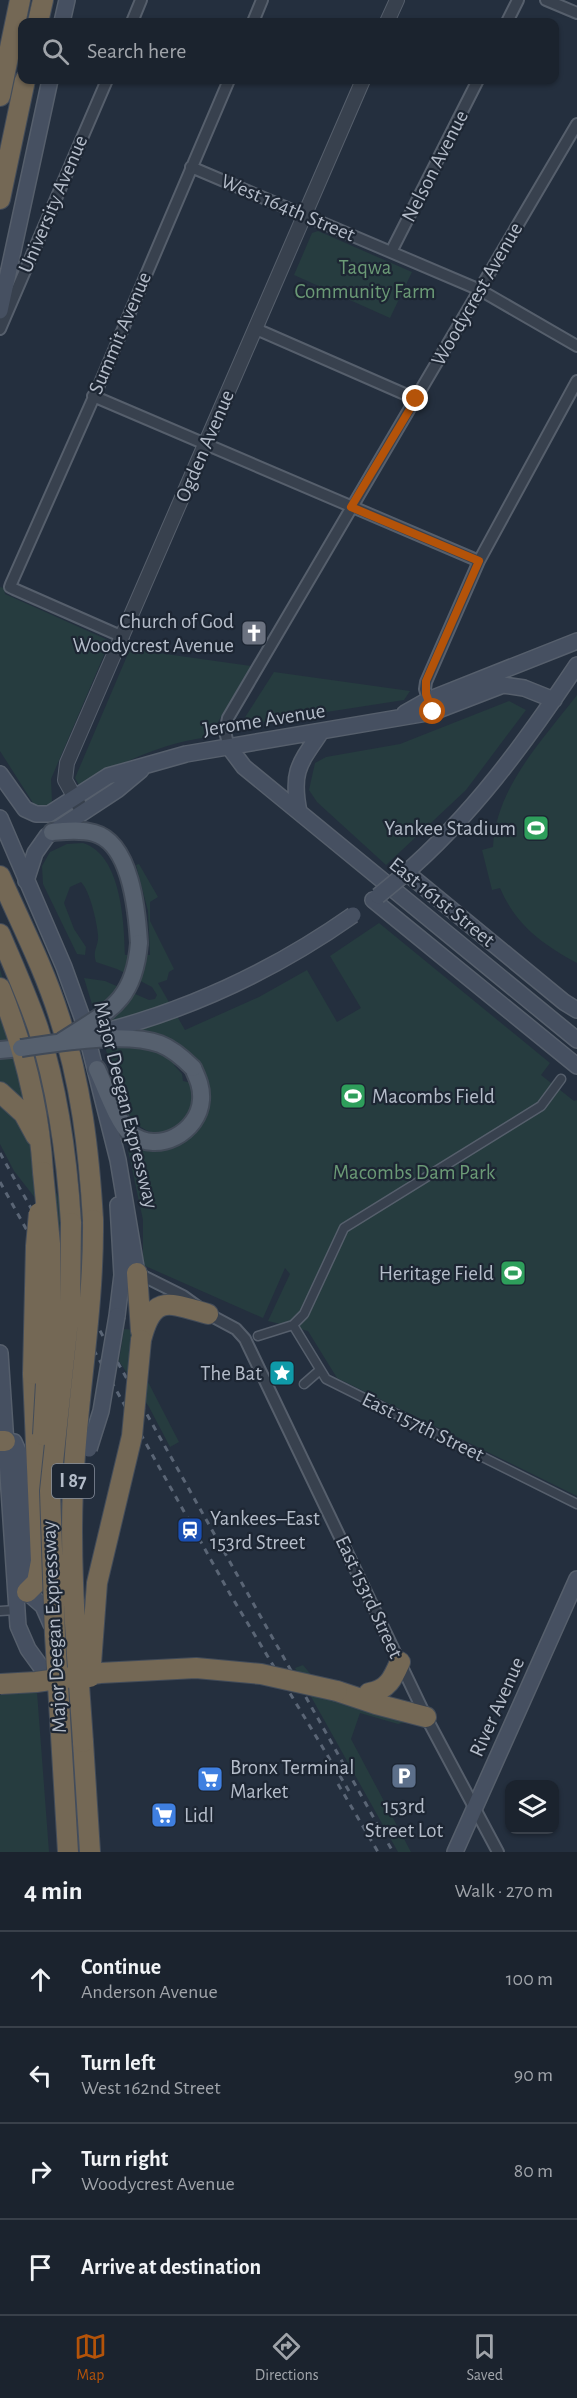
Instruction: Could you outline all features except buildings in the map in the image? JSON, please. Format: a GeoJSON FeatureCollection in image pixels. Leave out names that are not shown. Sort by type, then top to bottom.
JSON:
{"type":"FeatureCollection","features":[{"type":"Feature","properties":{"kind":"highway"},"geometry":{"type":"LineString","coordinates":[[0,96],[21,0]]}},
{"type":"Feature","properties":{"kind":"highway"},"geometry":{"type":"LineString","coordinates":[[39,18],[42,0]]}},
{"type":"Feature","properties":{"kind":"highway"},"geometry":{"type":"LineString","coordinates":[[0,199],[25,84]]}},
{"type":"Feature","properties":{"kind":"highway","name":"Major Deegan Expressway"},"geometry":{"type":"LineString","coordinates":[[0,876],[44,976],[65,1034],[75,1074],[85,1134],[93,1220],[92,1293],[77,1431],[72,1509],[73,1587],[90,1852]]}},
{"type":"Feature","properties":{"kind":"highway","name":"Major Deegan Expressway"},"geometry":{"type":"LineString","coordinates":[[0,934],[26,995],[49,1069],[64,1147],[71,1223],[70,1292],[50,1491],[54,1624],[68,1852]]}},
{"type":"Feature","properties":{"kind":"highway"},"geometry":{"type":"LineString","coordinates":[[0,988],[21,1048],[40,1127],[42,1147],[50,1253],[42,1457],[50,1491]]}},
{"type":"Feature","properties":{"kind":"highway"},"geometry":{"type":"LineString","coordinates":[[0,1092],[24,1114],[42,1147]]}},
{"type":"Feature","properties":{"kind":"highway"},"geometry":{"type":"LineString","coordinates":[[21,1593],[37,1582],[41,1561],[33,1374],[36,1246],[43,1172]]}},
{"type":"Feature","properties":{"kind":"highway"},"geometry":{"type":"LineString","coordinates":[[83,1742],[97,1583],[132,1436],[144,1316],[137,1273]]}},
{"type":"Feature","properties":{"kind":"highway"},"geometry":{"type":"LineString","coordinates":[[144,1316],[157,1308],[170,1305],[208,1314]]}},
{"type":"Feature","properties":{"kind":"highway"},"geometry":{"type":"LineString","coordinates":[[373,1699],[388,1685],[400,1662]]}},
{"type":"Feature","properties":{"kind":"highway"},"geometry":{"type":"LineString","coordinates":[[0,1673],[100,1673],[178,1668],[228,1670],[275,1677],[423,1710]]}},
{"type":"Feature","properties":{"kind":"highway"},"geometry":{"type":"LineString","coordinates":[[0,1684],[36,1682],[100,1673]]}},
{"type":"Feature","properties":{"kind":"main road"},"geometry":{"type":"LineString","coordinates":[[63,18],[67,0]]}},
{"type":"Feature","properties":{"kind":"main road"},"geometry":{"type":"LineString","coordinates":[[0,311],[49,84]]}},
{"type":"Feature","properties":{"kind":"main road","name":"Jerome Avenue"},"geometry":{"type":"LineString","coordinates":[[430,706],[577,641]]}},
{"type":"Feature","properties":{"kind":"main road"},"geometry":{"type":"LineString","coordinates":[[0,1050],[62,1041],[151,1018],[222,991],[298,952],[352,915],[404,875],[478,800],[511,760],[577,665]]}},
{"type":"Feature","properties":{"kind":"main road","name":"Jerome Avenue"},"geometry":{"type":"LineString","coordinates":[[79,806],[108,777],[180,755],[391,720],[503,685],[524,688],[554,700]]}},
{"type":"Feature","properties":{"kind":"main road"},"geometry":{"type":"LineString","coordinates":[[299,812],[295,792],[297,770],[321,732]]}},
{"type":"Feature","properties":{"kind":"main road","name":"East 161st Street"},"geometry":{"type":"LineString","coordinates":[[229,747],[244,767],[577,1040]]}},
{"type":"Feature","properties":{"kind":"main road"},"geometry":{"type":"LineString","coordinates":[[0,774],[19,803],[33,813],[53,813],[79,806]]}},
{"type":"Feature","properties":{"kind":"main road"},"geometry":{"type":"LineString","coordinates":[[27,881],[35,853],[42,842],[79,806]]}},
{"type":"Feature","properties":{"kind":"main road","name":"Major Deegan Expressway"},"geometry":{"type":"LineString","coordinates":[[0,818],[70,982],[97,1069],[126,1198],[137,1273]]}},
{"type":"Feature","properties":{"kind":"main road"},"geometry":{"type":"LineString","coordinates":[[52,832],[74,830],[94,833],[112,844],[123,862],[130,885],[139,943],[135,971],[122,998],[110,1010],[62,1041]]}},
{"type":"Feature","properties":{"kind":"main road","name":"East 161st Street"},"geometry":{"type":"LineString","coordinates":[[404,875],[570,1006],[577,1015]]}},
{"type":"Feature","properties":{"kind":"main road","name":"East 161st Street"},"geometry":{"type":"LineString","coordinates":[[375,898],[577,1066]]}},
{"type":"Feature","properties":{"kind":"main road"},"geometry":{"type":"LineString","coordinates":[[62,1041],[126,1039],[152,1041],[175,1052],[193,1068],[199,1082],[201,1098],[196,1118],[177,1136],[155,1142],[135,1137],[125,1128],[97,1069]]}},
{"type":"Feature","properties":{"kind":"main road"},"geometry":{"type":"LineString","coordinates":[[78,1852],[61,1565],[62,1536],[70,1503],[101,1411],[122,1285],[110,1128]]}},
{"type":"Feature","properties":{"kind":"main road"},"geometry":{"type":"LineString","coordinates":[[0,1353],[3,1441],[14,1442],[19,1453],[21,1593],[16,1610],[24,1641],[69,1707]]}},
{"type":"Feature","properties":{"kind":"main road","name":"River Avenue"},"geometry":{"type":"LineString","coordinates":[[455,1852],[577,1579]]}},
{"type":"Feature","properties":{"kind":"main road"},"geometry":{"type":"LineString","coordinates":[[21,1593],[39,1600],[47,1612],[68,1684]]}},
{"type":"Feature","properties":{"kind":"street"},"geometry":{"type":"LineString","coordinates":[[134,18],[141,0]]}},
{"type":"Feature","properties":{"kind":"street"},"geometry":{"type":"LineString","coordinates":[[255,18],[262,0]]}},
{"type":"Feature","properties":{"kind":"street"},"geometry":{"type":"LineString","coordinates":[[389,18],[397,0]]}},
{"type":"Feature","properties":{"kind":"street"},"geometry":{"type":"LineString","coordinates":[[509,18],[518,0]]}},
{"type":"Feature","properties":{"kind":"street"},"geometry":{"type":"LineString","coordinates":[[546,0],[577,13]]}},
{"type":"Feature","properties":{"kind":"street","name":"University Avenue"},"geometry":{"type":"LineString","coordinates":[[0,329],[105,84]]}},
{"type":"Feature","properties":{"kind":"street","name":"Summit Avenue"},"geometry":{"type":"LineString","coordinates":[[123,637],[10,587],[226,84]]}},
{"type":"Feature","properties":{"kind":"street","name":"Ogden Avenue"},"geometry":{"type":"LineString","coordinates":[[79,806],[65,780],[66,768],[361,84]]}},
{"type":"Feature","properties":{"kind":"street","name":"Nelson Avenue"},"geometry":{"type":"LineString","coordinates":[[392,252],[476,84]]}},
{"type":"Feature","properties":{"kind":"street","name":"Woodycrest Avenue"},"geometry":{"type":"LineString","coordinates":[[229,747],[225,732],[228,718],[577,124]]}},
{"type":"Feature","properties":{"kind":"street","name":"West 164th Street"},"geometry":{"type":"LineString","coordinates":[[191,167],[480,290],[577,346]]}},
{"type":"Feature","properties":{"kind":"street"},"geometry":{"type":"LineString","coordinates":[[256,329],[416,399]]}},
{"type":"Feature","properties":{"kind":"street"},"geometry":{"type":"LineString","coordinates":[[430,706],[425,688],[428,675],[479,561],[577,381]]}},
{"type":"Feature","properties":{"kind":"street"},"geometry":{"type":"LineString","coordinates":[[93,396],[479,561]]}},
{"type":"Feature","properties":{"kind":"street"},"geometry":{"type":"LineString","coordinates":[[258,1336],[292,1325],[304,1314],[311,1304],[345,1228],[541,1106],[561,1079]]}},
{"type":"Feature","properties":{"kind":"street"},"geometry":{"type":"LineString","coordinates":[[137,1273],[183,1296],[208,1314]]}},
{"type":"Feature","properties":{"kind":"street","name":"East 153rd Street"},"geometry":{"type":"LineString","coordinates":[[208,1314],[236,1329],[245,1340],[423,1710],[498,1852]]}},
{"type":"Feature","properties":{"kind":"street","name":"East 157th Street"},"geometry":{"type":"LineString","coordinates":[[292,1325],[326,1379],[577,1504]]}},
{"type":"Feature","properties":{"kind":"street"},"geometry":{"type":"LineString","coordinates":[[304,1384],[320,1370]]}},
{"type":"Feature","properties":{"kind":"street"},"geometry":{"type":"LineString","coordinates":[[0,1611],[16,1610]]}},
{"type":"Feature","properties":{"kind":"green space","name":"Taqwa Community Farm"},"geometry":{"type":"Polygon","coordinates":[[[318,231],[412,272],[390,318],[294,275],[312,233],[318,231]]]}},
{"type":"Feature","properties":{"kind":"green space"},"geometry":{"type":"Polygon","coordinates":[[[0,587],[4,588],[5,594],[108,640],[107,648],[51,779],[52,802],[46,808],[35,806],[0,751],[0,587]]]}},
{"type":"Feature","properties":{"kind":"green space"},"geometry":{"type":"Polygon","coordinates":[[[130,649],[251,666],[209,737],[160,748],[114,768],[84,785],[79,785],[75,778],[130,649]]]}},
{"type":"Feature","properties":{"kind":"green space"},"geometry":{"type":"Polygon","coordinates":[[[274,672],[410,691],[404,700],[243,725],[242,722],[274,672]]]}},
{"type":"Feature","properties":{"kind":"green space","name":"Yankee Stadium"},"geometry":{"type":"Polygon","coordinates":[[[577,695],[577,963],[541,941],[514,913],[500,888],[492,890],[482,850],[493,847],[502,804],[523,766],[577,695]]]}},
{"type":"Feature","properties":{"kind":"green space"},"geometry":{"type":"Polygon","coordinates":[[[509,701],[526,710],[466,790],[386,865],[317,802],[309,790],[315,763],[326,757],[400,744],[509,701]]]}},
{"type":"Feature","properties":{"kind":"green space","name":"Macombs Dam Park"},"geometry":{"type":"Polygon","coordinates":[[[83,843],[96,850],[113,874],[121,907],[125,955],[150,955],[148,911],[136,865],[139,864],[158,897],[150,902],[150,921],[174,969],[169,972],[167,980],[158,983],[185,1030],[259,997],[307,970],[337,1022],[361,1008],[330,956],[379,923],[550,1063],[541,1075],[574,1101],[577,1100],[577,1496],[337,1378],[308,1331],[268,1321],[290,1274],[285,1268],[263,1318],[143,1265],[143,1220],[128,1150],[137,1144],[192,1134],[198,1064],[188,1051],[174,1065],[182,1074],[183,1081],[192,1083],[192,1101],[188,1115],[180,1126],[170,1132],[158,1134],[146,1130],[134,1121],[123,1106],[84,978],[105,981],[149,1000],[155,999],[157,995],[152,987],[117,969],[96,962],[98,939],[96,922],[90,899],[81,882],[70,887],[64,903],[74,929],[86,947],[85,955],[77,954],[43,884],[42,866],[50,852],[67,844],[83,843]]]}},
{"type":"Feature","properties":{"kind":"green space"},"geometry":{"type":"Polygon","coordinates":[[[0,969],[49,1145],[56,1192],[62,1204],[61,1231],[14,1171],[0,1144],[0,969]]]}},
{"type":"Feature","properties":{"kind":"green space"},"geometry":{"type":"Polygon","coordinates":[[[124,1329],[149,1331],[146,1378],[179,1442],[170,1447],[149,1407],[119,1361],[124,1329]]]}},
{"type":"Feature","properties":{"kind":"green space"},"geometry":{"type":"Polygon","coordinates":[[[303,1665],[312,1676],[350,1685],[362,1708],[406,1722],[398,1724],[360,1713],[351,1739],[411,1852],[398,1852],[295,1668],[303,1665]]]}},
{"type":"Feature","properties":{"kind":"green space"},"geometry":{"type":"Polygon","coordinates":[[[37,1692],[49,1852],[0,1852],[0,1695],[37,1692]]]}},
{"type":"Feature","properties":{"kind":"railway"},"geometry":{"type":"LineString","coordinates":[[0,1153],[393,1852]]}},
{"type":"Feature","properties":{"kind":"railway"},"geometry":{"type":"LineString","coordinates":[[0,1182],[230,1594],[349,1791]]}},
{"type":"Feature","properties":{"kind":"railway"},"geometry":{"type":"LineString","coordinates":[[338,1784],[378,1852]]}},
{"type":"Feature","properties":{"kind":"place","name":"Church of God Woodycrest Avenue"},"geometry":{"type":"Point","coordinates":[254,633]}},
{"type":"Feature","properties":{"kind":"place","name":"Yankee Stadium"},"geometry":{"type":"Point","coordinates":[536,828]}},
{"type":"Feature","properties":{"kind":"place","name":"Macombs Field"},"geometry":{"type":"Point","coordinates":[353,1096]}},
{"type":"Feature","properties":{"kind":"place","name":"Heritage Field"},"geometry":{"type":"Point","coordinates":[513,1273]}},
{"type":"Feature","properties":{"kind":"place","name":"The Bat"},"geometry":{"type":"Point","coordinates":[282,1373]}},
{"type":"Feature","properties":{"kind":"place","name":"Yankees–East 153rd Street"},"geometry":{"type":"Point","coordinates":[190,1530]}},
{"type":"Feature","properties":{"kind":"place","name":"153rd Street Lot"},"geometry":{"type":"Point","coordinates":[404,1776]}},
{"type":"Feature","properties":{"kind":"place","name":"Bronx Terminal Market"},"geometry":{"type":"Point","coordinates":[210,1779]}},
{"type":"Feature","properties":{"kind":"place","name":"Lidl"},"geometry":{"type":"Point","coordinates":[164,1815]}},
{"type":"Feature","properties":{"kind":"route"},"geometry":{"type":"LineString","coordinates":[[416,399],[351,507],[479,561],[426,681],[426,694],[433,712]]}}]}
